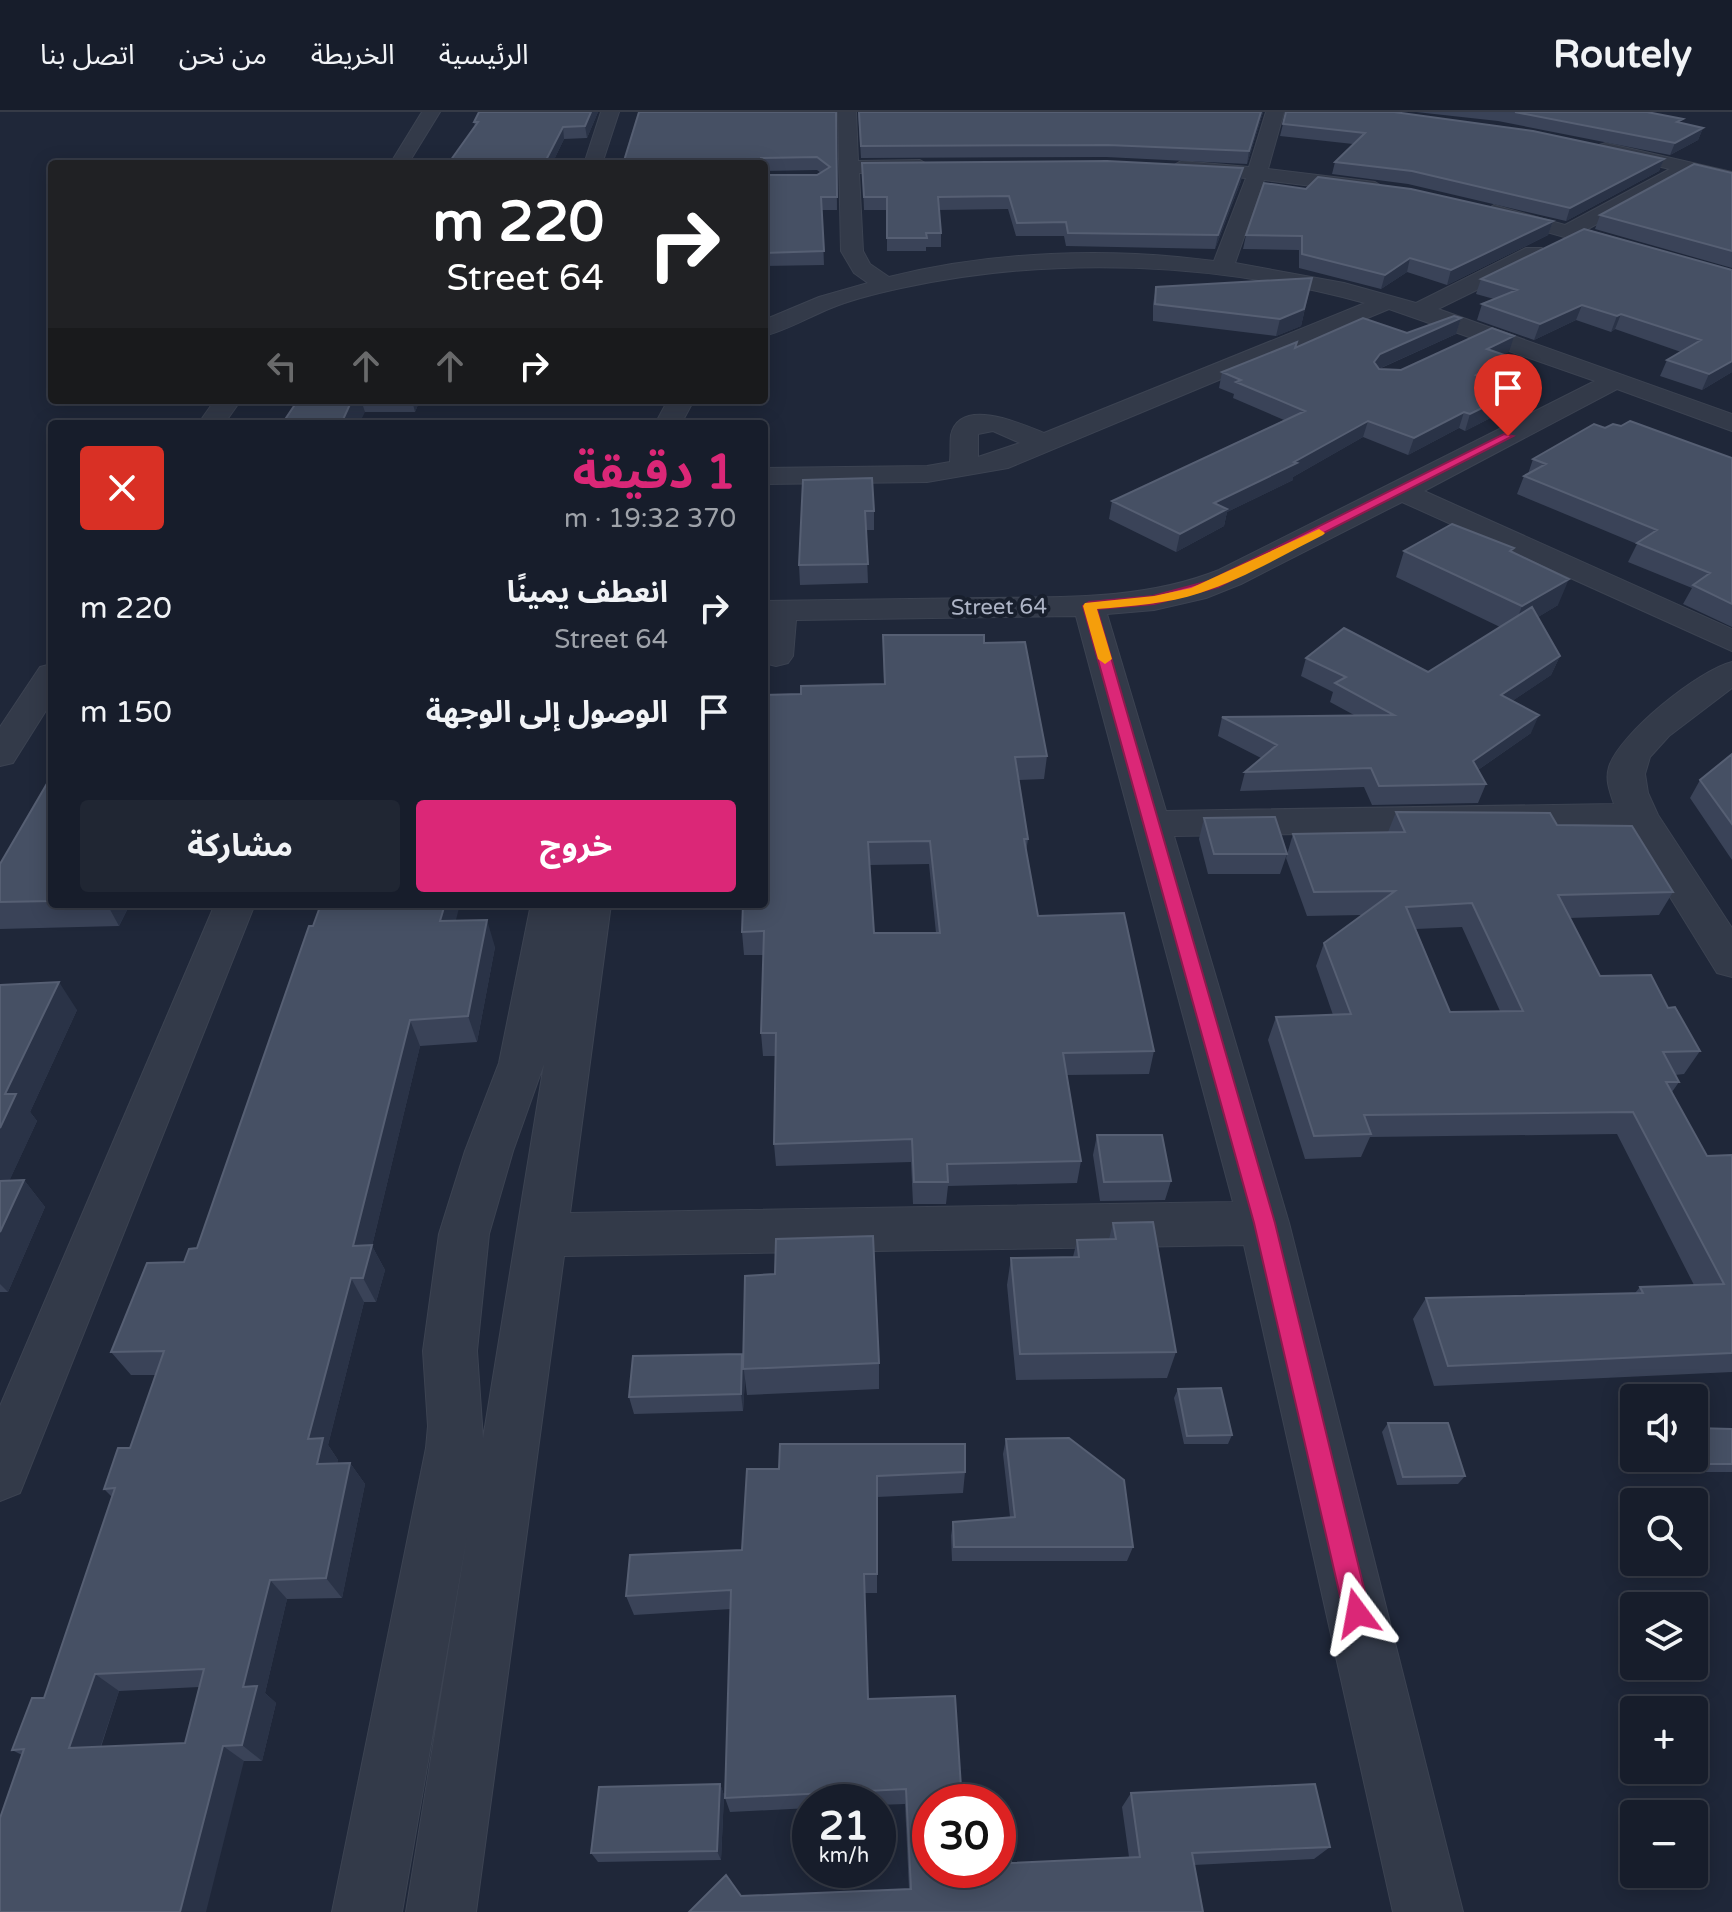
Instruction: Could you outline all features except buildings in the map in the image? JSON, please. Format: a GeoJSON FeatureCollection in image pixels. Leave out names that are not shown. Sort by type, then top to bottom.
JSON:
{"type":"FeatureCollection","features":[{"type":"Feature","properties":{"kind":"street"},"geometry":{"type":"LineString","coordinates":[[401,160],[431,112]]}},
{"type":"Feature","properties":{"kind":"street"},"geometry":{"type":"LineString","coordinates":[[594,160],[610,112]]}},
{"type":"Feature","properties":{"kind":"street"},"geometry":{"type":"LineString","coordinates":[[847,112],[852,251],[862,268],[885,284]]}},
{"type":"Feature","properties":{"kind":"street"},"geometry":{"type":"LineString","coordinates":[[1222,269],[1257,173],[1275,112]]}},
{"type":"Feature","properties":{"kind":"street"},"geometry":{"type":"LineString","coordinates":[[1585,145],[1732,178]]}},
{"type":"Feature","properties":{"kind":"street"},"geometry":{"type":"LineString","coordinates":[[851,167],[941,165]]}},
{"type":"Feature","properties":{"kind":"street"},"geometry":{"type":"LineString","coordinates":[[1159,166],[1257,173],[1400,192]]}},
{"type":"Feature","properties":{"kind":"street"},"geometry":{"type":"LineString","coordinates":[[1417,311],[1572,232],[1688,167]]}},
{"type":"Feature","properties":{"kind":"street"},"geometry":{"type":"LineString","coordinates":[[1479,208],[1732,278]]}},
{"type":"Feature","properties":{"kind":"street"},"geometry":{"type":"LineString","coordinates":[[768,327],[812,307],[885,284],[971,269],[1030,264],[1129,263],[1222,269],[1303,281],[1417,311],[1732,423]]}},
{"type":"Feature","properties":{"kind":"street"},"geometry":{"type":"LineString","coordinates":[[768,476],[908,474],[964,469],[998,462],[1387,302]]}},
{"type":"Feature","properties":{"kind":"street"},"geometry":{"type":"LineString","coordinates":[[1453,347],[1483,334]]}},
{"type":"Feature","properties":{"kind":"street","name":"Street 64"},"geometry":{"type":"LineString","coordinates":[[773,611],[1089,606],[1154,600],[1213,584],[1614,381]]}},
{"type":"Feature","properties":{"kind":"street"},"geometry":{"type":"LineString","coordinates":[[964,469],[965,433],[972,425],[983,422],[1002,425],[1046,444]]}},
{"type":"Feature","properties":{"kind":"street"},"geometry":{"type":"LineString","coordinates":[[1401,491],[1732,641]]}},
{"type":"Feature","properties":{"kind":"street"},"geometry":{"type":"LineString","coordinates":[[1089,606],[1154,824],[1264,1223],[1428,1912]]}},
{"type":"Feature","properties":{"kind":"street"},"geometry":{"type":"LineString","coordinates":[[773,611],[776,656]]}},
{"type":"Feature","properties":{"kind":"street"},"geometry":{"type":"LineString","coordinates":[[1732,672],[1634,750],[1626,770],[1627,792],[1639,816],[1732,962]]}},
{"type":"Feature","properties":{"kind":"street"},"geometry":{"type":"LineString","coordinates":[[0,755],[48,680]]}},
{"type":"Feature","properties":{"kind":"street"},"geometry":{"type":"LineString","coordinates":[[1154,824],[1639,816]]}},
{"type":"Feature","properties":{"kind":"street"},"geometry":{"type":"LineString","coordinates":[[0,1473],[233,908]]}},
{"type":"Feature","properties":{"kind":"street"},"geometry":{"type":"LineString","coordinates":[[367,1912],[454,1448],[456,1426],[450,1351],[464,1234],[489,1151],[522,1063],[550,908]]}},
{"type":"Feature","properties":{"kind":"street"},"geometry":{"type":"LineString","coordinates":[[441,1912],[590,908]]}},
{"type":"Feature","properties":{"kind":"street"},"geometry":{"type":"LineString","coordinates":[[540,1235],[1264,1223]]}},
{"type":"Feature","properties":{"kind":"slow traffic"},"geometry":{"type":"LineString","coordinates":[[1105,659],[1089,606],[1154,600],[1195,591],[1319,533]]}},
{"type":"Feature","properties":{"kind":"route"},"geometry":{"type":"LineString","coordinates":[[1357,1613],[1264,1223],[1154,824],[1089,606],[1154,600],[1213,584],[1508,436]]}}]}
